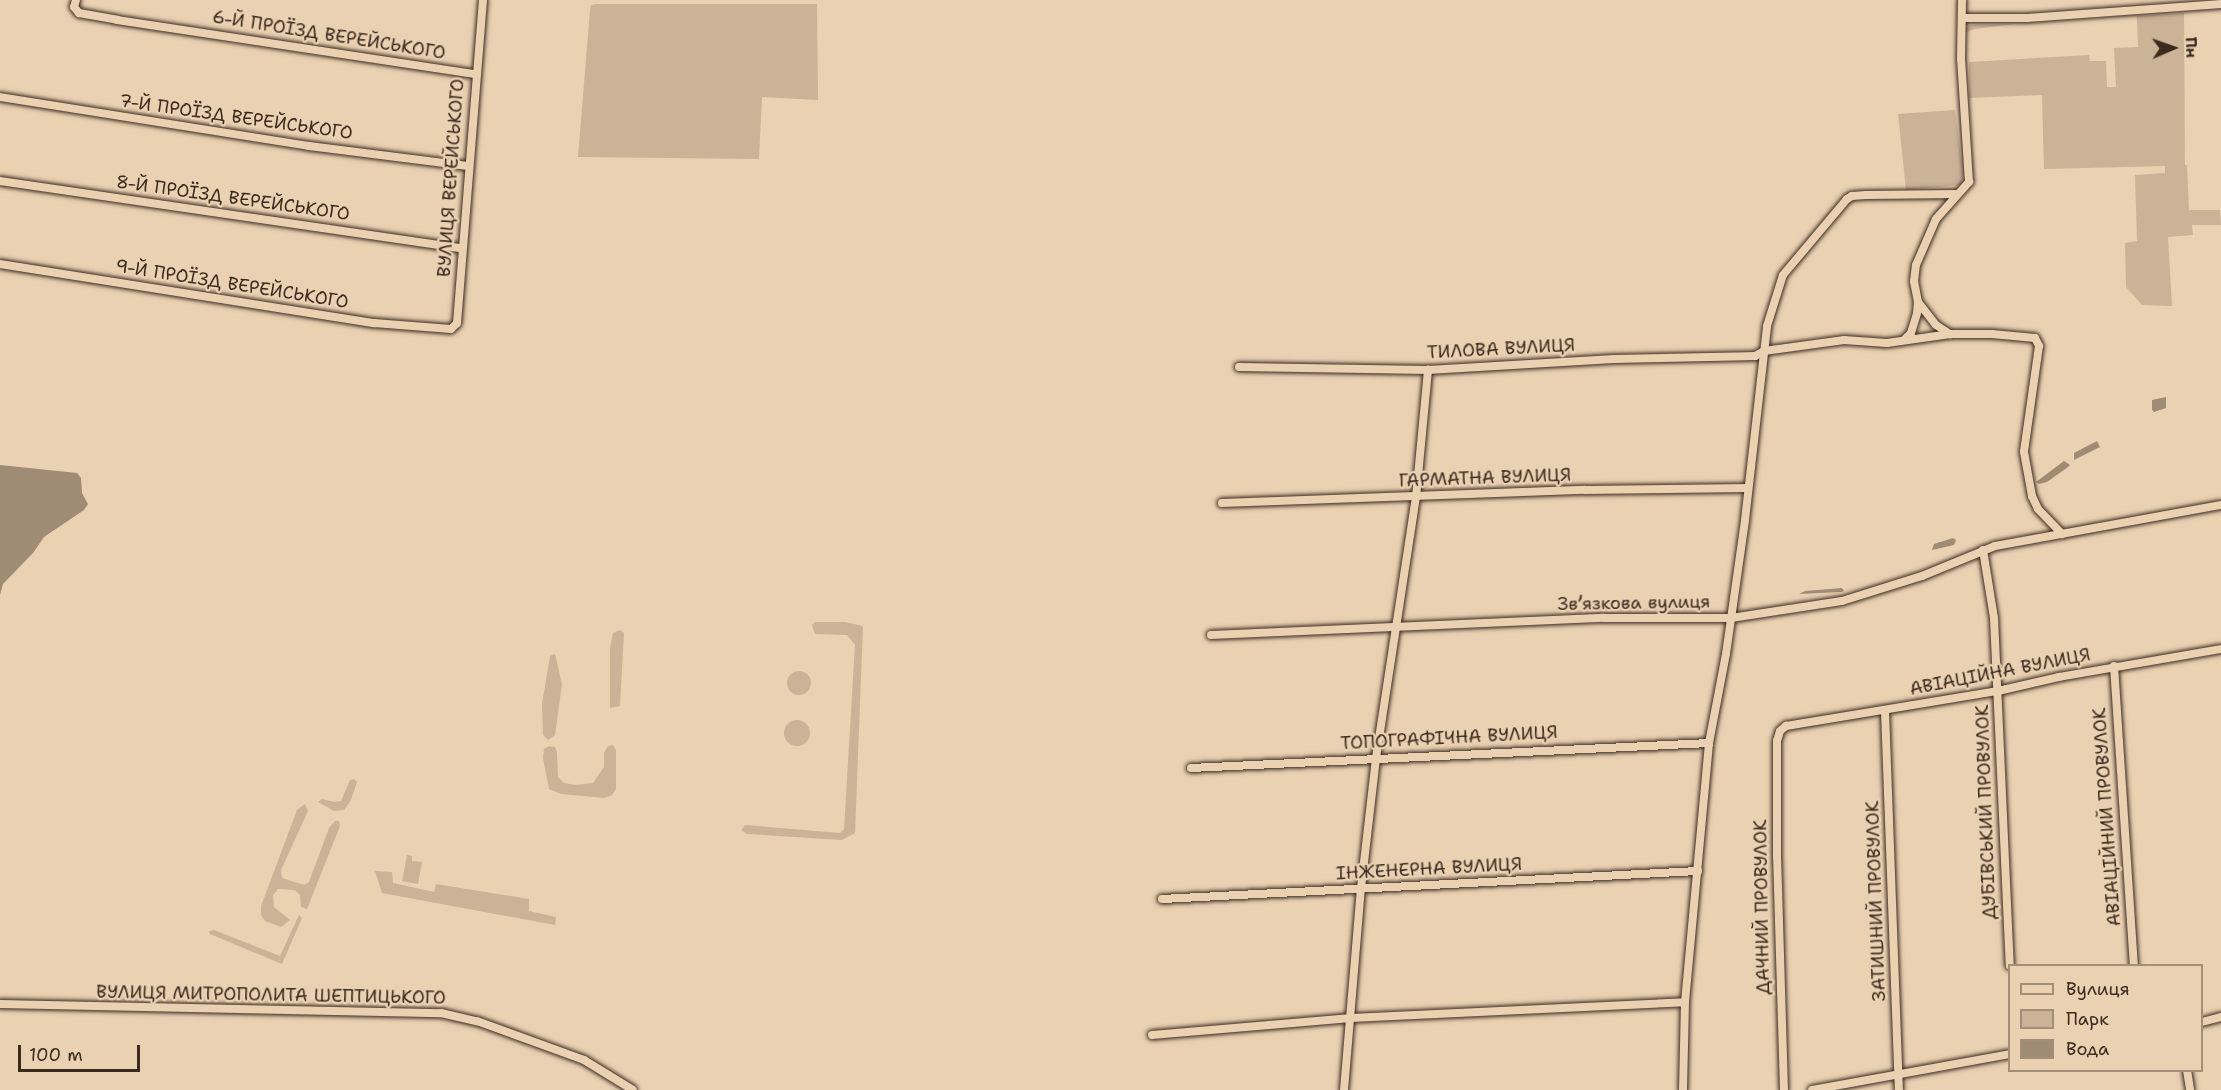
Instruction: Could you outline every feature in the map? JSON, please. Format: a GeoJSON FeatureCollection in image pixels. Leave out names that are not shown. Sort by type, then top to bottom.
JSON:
{"type":"FeatureCollection","features":[{"type":"Feature","properties":{"kind":"street","name":"ВУЛИЦЯ ВЕРЕЙСЬКОГО"},"geometry":{"type":"LineString","coordinates":[[457,323],[475,74],[483,0]]}},
{"type":"Feature","properties":{"kind":"street"},"geometry":{"type":"LineString","coordinates":[[1905,339],[1915,324],[1918,302],[1914,281],[1916,266],[1936,219],[1965,187],[1969,177],[1961,58],[1964,18],[1962,0]]}},
{"type":"Feature","properties":{"kind":"street"},"geometry":{"type":"LineString","coordinates":[[2108,0],[2109,11]]}},
{"type":"Feature","properties":{"kind":"street","name":"6-Й ПРОЇЗД ВЕРЕЙСЬКОГО"},"geometry":{"type":"LineString","coordinates":[[75,4],[80,13],[117,20],[475,74]]}},
{"type":"Feature","properties":{"kind":"street"},"geometry":{"type":"LineString","coordinates":[[1964,18],[2027,18],[2221,4]]}},
{"type":"Feature","properties":{"kind":"street","name":"7-Й ПРОЇЗД ВЕРЕЙСЬКОГО"},"geometry":{"type":"LineString","coordinates":[[0,98],[309,146],[468,165]]}},
{"type":"Feature","properties":{"kind":"street","name":"8-Й ПРОЇЗД ВЕРЕЙСЬКОГО"},"geometry":{"type":"LineString","coordinates":[[0,181],[461,248]]}},
{"type":"Feature","properties":{"kind":"street"},"geometry":{"type":"LineString","coordinates":[[1683,1090],[1685,1002],[1709,743],[1731,618],[1767,326],[1783,275],[1847,200],[1859,196],[1957,194]]}},
{"type":"Feature","properties":{"kind":"street","name":"9-Й ПРОЇЗД ВЕРЕЙСЬКОГО"},"geometry":{"type":"LineString","coordinates":[[0,264],[374,322],[451,329],[457,323]]}},
{"type":"Feature","properties":{"kind":"street"},"geometry":{"type":"LineString","coordinates":[[1918,302],[1936,325],[1950,334]]}},
{"type":"Feature","properties":{"kind":"street","name":"ТИЛОВА ВУЛИЦЯ"},"geometry":{"type":"LineString","coordinates":[[1239,367],[1428,370],[1614,359],[1755,356],[1764,351],[1844,340],[1887,343],[1950,334],[2035,338],[2039,346],[2024,452],[2032,496],[2038,508],[2062,534]]}},
{"type":"Feature","properties":{"kind":"street"},"geometry":{"type":"LineString","coordinates":[[1344,1090],[1361,888],[1376,758],[1416,497],[1428,370]]}},
{"type":"Feature","properties":{"kind":"street","name":"ГАРМАТНА ВУЛИЦЯ"},"geometry":{"type":"LineString","coordinates":[[1222,503],[1585,490],[1748,488]]}},
{"type":"Feature","properties":{"kind":"street","name":"Звʼязкова вулиця"},"geometry":{"type":"LineString","coordinates":[[1211,635],[1604,618],[1731,618],[1842,601],[1922,576],[1983,550],[2221,505]]}},
{"type":"Feature","properties":{"kind":"street","name":"ДУБІВСЬКИЙ ПРОВУЛОК"},"geometry":{"type":"LineString","coordinates":[[1983,550],[1994,618],[2010,964]]}},
{"type":"Feature","properties":{"kind":"street","name":"АВІАЦІЙНА ВУЛИЦЯ"},"geometry":{"type":"LineString","coordinates":[[1786,726],[1998,691],[2114,666],[2221,649]]}},
{"type":"Feature","properties":{"kind":"street","name":"АВІАЦІЙНИЙ ПРОВУЛОК"},"geometry":{"type":"LineString","coordinates":[[2114,666],[2134,964]]}},
{"type":"Feature","properties":{"kind":"street","name":"ЗАТИШНИЙ ПРОВУЛОК"},"geometry":{"type":"LineString","coordinates":[[1885,711],[1899,1090]]}},
{"type":"Feature","properties":{"kind":"street","name":"ДАЧНИЙ ПРОВУЛОК"},"geometry":{"type":"LineString","coordinates":[[1784,1090],[1777,857],[1777,741],[1780,731],[1786,726]]}},
{"type":"Feature","properties":{"kind":"street","name":"ТОПОГРАФІЧНА ВУЛИЦЯ"},"geometry":{"type":"LineString","coordinates":[[1191,768],[1709,743]]}},
{"type":"Feature","properties":{"kind":"street","name":"ІНЖЕНЕРНА ВУЛИЦЯ"},"geometry":{"type":"LineString","coordinates":[[1162,899],[1698,871]]}},
{"type":"Feature","properties":{"kind":"street"},"geometry":{"type":"LineString","coordinates":[[1152,1035],[1351,1018],[1685,1002]]}},
{"type":"Feature","properties":{"kind":"street","name":"ВУЛИЦЯ МИТРОПОЛИТА ШЕПТИЦЬКОГО"},"geometry":{"type":"LineString","coordinates":[[0,1004],[441,1013],[477,1021],[584,1060],[633,1090]]}},
{"type":"Feature","properties":{"kind":"street"},"geometry":{"type":"LineString","coordinates":[[2203,1022],[2221,1017]]}},
{"type":"Feature","properties":{"kind":"street"},"geometry":{"type":"LineString","coordinates":[[1812,1090],[2008,1054]]}},
{"type":"Feature","properties":{"kind":"street"},"geometry":{"type":"LineString","coordinates":[[2187,1072],[2190,1090]]}},
{"type":"Feature","properties":{"kind":"green space"},"geometry":{"type":"Polygon","coordinates":[[[817,4],[818,100],[762,97],[759,159],[578,157],[590,10],[591,5],[817,4]]]}},
{"type":"Feature","properties":{"kind":"green space"},"geometry":{"type":"Polygon","coordinates":[[[2184,13],[2185,165],[2187,165],[2189,210],[2220,210],[2221,225],[2192,225],[2193,235],[2168,237],[2172,306],[2142,305],[2126,287],[2125,243],[2137,241],[2135,175],[2165,173],[2165,166],[2044,169],[2042,95],[1969,98],[1969,62],[2089,55],[2090,61],[2106,61],[2107,87],[2116,87],[2114,48],[2138,47],[2137,16],[2184,13]]]}},
{"type":"Feature","properties":{"kind":"green space"},"geometry":{"type":"Polygon","coordinates":[[[2015,24],[1974,29],[1965,33],[1965,28],[1970,25],[2015,24]]]}},
{"type":"Feature","properties":{"kind":"green space"},"geometry":{"type":"Polygon","coordinates":[[[1955,110],[1963,173],[1961,185],[1906,190],[1898,114],[1955,110]]]}},
{"type":"Feature","properties":{"kind":"green space"},"geometry":{"type":"Polygon","coordinates":[[[815,622],[845,622],[863,626],[855,833],[842,840],[747,834],[741,830],[745,825],[840,833],[844,829],[855,645],[847,635],[815,634],[812,625],[815,622]]]}},
{"type":"Feature","properties":{"kind":"green space"},"geometry":{"type":"Polygon","coordinates":[[[620,630],[624,633],[620,706],[610,708],[610,648],[613,633],[620,630]]]}},
{"type":"Feature","properties":{"kind":"green space"},"geometry":{"type":"Polygon","coordinates":[[[555,654],[562,684],[555,735],[548,740],[543,735],[542,704],[550,656],[555,654]]]}},
{"type":"Feature","properties":{"kind":"green space"},"geometry":{"type":"Polygon","coordinates":[[[799,671],[807,675],[811,683],[807,691],[799,695],[791,691],[787,683],[791,675],[799,671]]]}},
{"type":"Feature","properties":{"kind":"green space"},"geometry":{"type":"Polygon","coordinates":[[[797,720],[806,724],[810,733],[806,742],[797,746],[788,742],[784,733],[788,724],[797,720]]]}},
{"type":"Feature","properties":{"kind":"green space"},"geometry":{"type":"Polygon","coordinates":[[[613,745],[616,750],[616,789],[612,795],[604,798],[561,794],[549,789],[543,758],[544,749],[549,746],[555,747],[558,777],[564,783],[576,785],[593,783],[604,767],[604,753],[608,746],[613,745]]]}},
{"type":"Feature","properties":{"kind":"green space"},"geometry":{"type":"Polygon","coordinates":[[[354,779],[357,782],[351,800],[344,810],[334,811],[318,802],[322,799],[341,801],[350,780],[354,779]]]}},
{"type":"Feature","properties":{"kind":"green space"},"geometry":{"type":"Polygon","coordinates":[[[305,804],[308,811],[281,870],[282,878],[304,885],[309,882],[329,828],[335,821],[339,821],[340,826],[307,909],[301,907],[300,895],[295,890],[278,889],[273,895],[274,907],[290,920],[281,927],[265,921],[261,915],[261,906],[297,810],[305,804]]]}},
{"type":"Feature","properties":{"kind":"green space"},"geometry":{"type":"Polygon","coordinates":[[[407,855],[412,856],[412,861],[422,862],[418,884],[402,881],[407,855]]]}},
{"type":"Feature","properties":{"kind":"green space"},"geometry":{"type":"Polygon","coordinates":[[[375,871],[392,872],[393,883],[434,892],[436,884],[529,899],[529,911],[556,917],[555,925],[382,893],[375,871]]]}},
{"type":"Feature","properties":{"kind":"green space"},"geometry":{"type":"Polygon","coordinates":[[[299,915],[302,918],[282,964],[210,934],[209,931],[214,930],[280,956],[299,915]]]}},
{"type":"Feature","properties":{"kind":"water"},"geometry":{"type":"Polygon","coordinates":[[[2166,397],[2166,408],[2154,412],[2152,400],[2166,397]]]}},
{"type":"Feature","properties":{"kind":"water"},"geometry":{"type":"Polygon","coordinates":[[[2097,441],[2100,447],[2074,460],[2074,453],[2097,441]]]}},
{"type":"Feature","properties":{"kind":"water"},"geometry":{"type":"Polygon","coordinates":[[[2064,461],[2070,465],[2047,482],[2039,484],[2036,482],[2064,461]]]}},
{"type":"Feature","properties":{"kind":"water"},"geometry":{"type":"Polygon","coordinates":[[[0,465],[77,473],[81,478],[82,493],[88,504],[84,510],[44,537],[33,553],[3,584],[0,595],[0,465]]]}},
{"type":"Feature","properties":{"kind":"water"},"geometry":{"type":"Polygon","coordinates":[[[1953,538],[1956,540],[1954,545],[1932,550],[1934,544],[1953,538]]]}},
{"type":"Feature","properties":{"kind":"water"},"geometry":{"type":"Polygon","coordinates":[[[1842,588],[1844,591],[1841,592],[1799,594],[1805,591],[1842,588]]]}}]}
